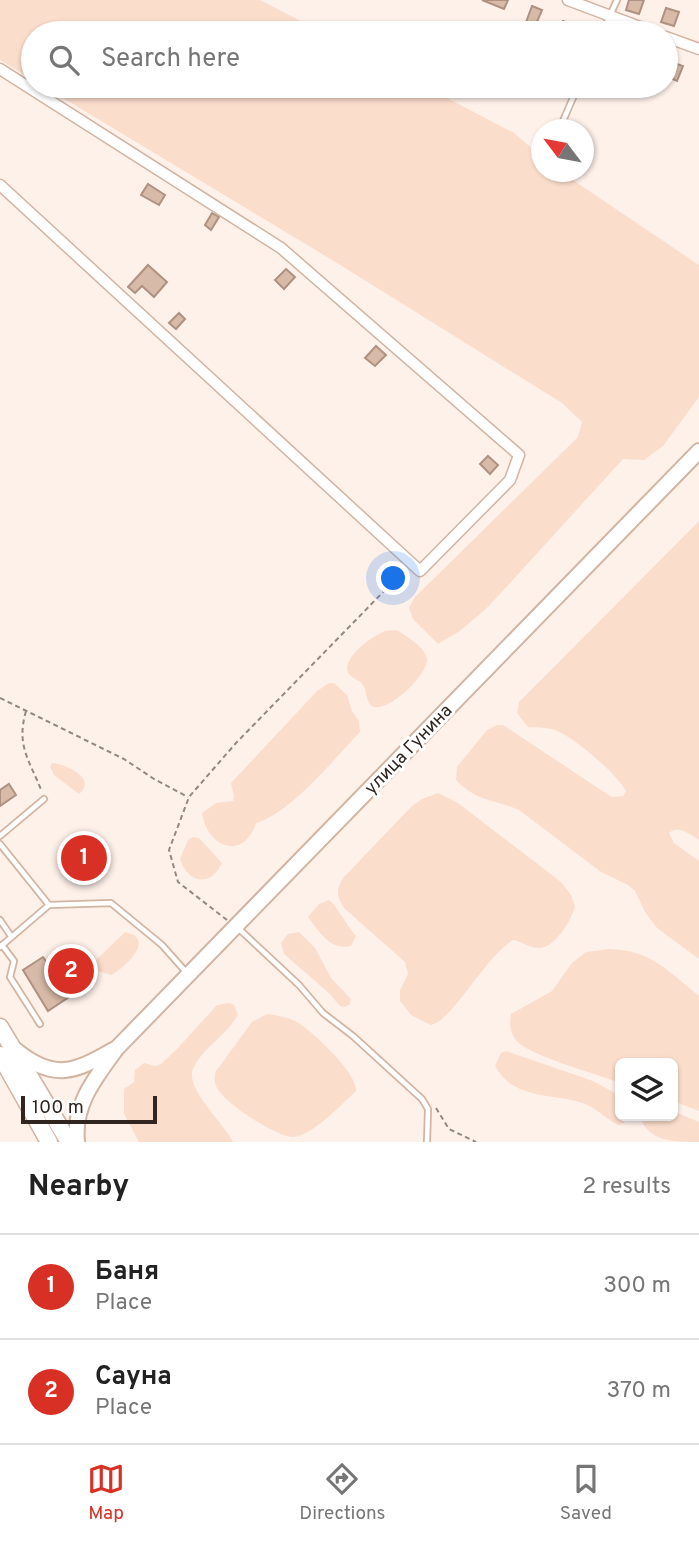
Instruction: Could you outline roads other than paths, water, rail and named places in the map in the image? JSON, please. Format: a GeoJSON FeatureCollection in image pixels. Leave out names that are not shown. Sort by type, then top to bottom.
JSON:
{"type":"FeatureCollection","features":[{"type":"Feature","properties":{"kind":"highway"},"geometry":{"type":"LineString","coordinates":[[0,1027],[7,1052],[49,1142]]}},
{"type":"Feature","properties":{"kind":"highway"},"geometry":{"type":"LineString","coordinates":[[7,1052],[69,1142]]}},
{"type":"Feature","properties":{"kind":"main road","name":"улица Гунина"},"geometry":{"type":"LineString","coordinates":[[117,1048],[699,451]]}},
{"type":"Feature","properties":{"kind":"main road"},"geometry":{"type":"LineString","coordinates":[[7,1052],[56,1071],[69,1071],[87,1065],[117,1048]]}},
{"type":"Feature","properties":{"kind":"main road"},"geometry":{"type":"LineString","coordinates":[[77,1142],[78,1114],[85,1094],[117,1048]]}},
{"type":"Feature","properties":{"kind":"street"},"geometry":{"type":"LineString","coordinates":[[568,0],[624,21]]}},
{"type":"Feature","properties":{"kind":"street"},"geometry":{"type":"LineString","coordinates":[[678,41],[699,49]]}},
{"type":"Feature","properties":{"kind":"street"},"geometry":{"type":"LineString","coordinates":[[0,69],[21,82]]}},
{"type":"Feature","properties":{"kind":"street"},"geometry":{"type":"LineString","coordinates":[[0,185],[420,571],[510,480],[519,455],[281,248],[46,98]]}},
{"type":"Feature","properties":{"kind":"lane"},"geometry":{"type":"LineString","coordinates":[[608,21],[617,0]]}},
{"type":"Feature","properties":{"kind":"lane"},"geometry":{"type":"LineString","coordinates":[[564,119],[573,98]]}},
{"type":"Feature","properties":{"kind":"lane"},"geometry":{"type":"LineString","coordinates":[[0,836],[44,799]]}},
{"type":"Feature","properties":{"kind":"lane"},"geometry":{"type":"LineString","coordinates":[[0,844],[49,905]]}},
{"type":"Feature","properties":{"kind":"lane"},"geometry":{"type":"LineString","coordinates":[[40,1024],[10,977],[15,961],[1,946],[49,905],[111,903],[162,945],[189,974]]}},
{"type":"Feature","properties":{"kind":"lane"},"geometry":{"type":"LineString","coordinates":[[0,920],[11,936]]}},
{"type":"Feature","properties":{"kind":"lane"},"geometry":{"type":"LineString","coordinates":[[236,927],[299,985],[323,1013],[353,1036],[422,1099],[428,1109],[427,1142]]}},
{"type":"Feature","properties":{"kind":"place","name":"Баня"},"geometry":{"type":"Point","coordinates":[84,858]}},
{"type":"Feature","properties":{"kind":"place","name":"Сауна"},"geometry":{"type":"Point","coordinates":[71,971]}}]}
